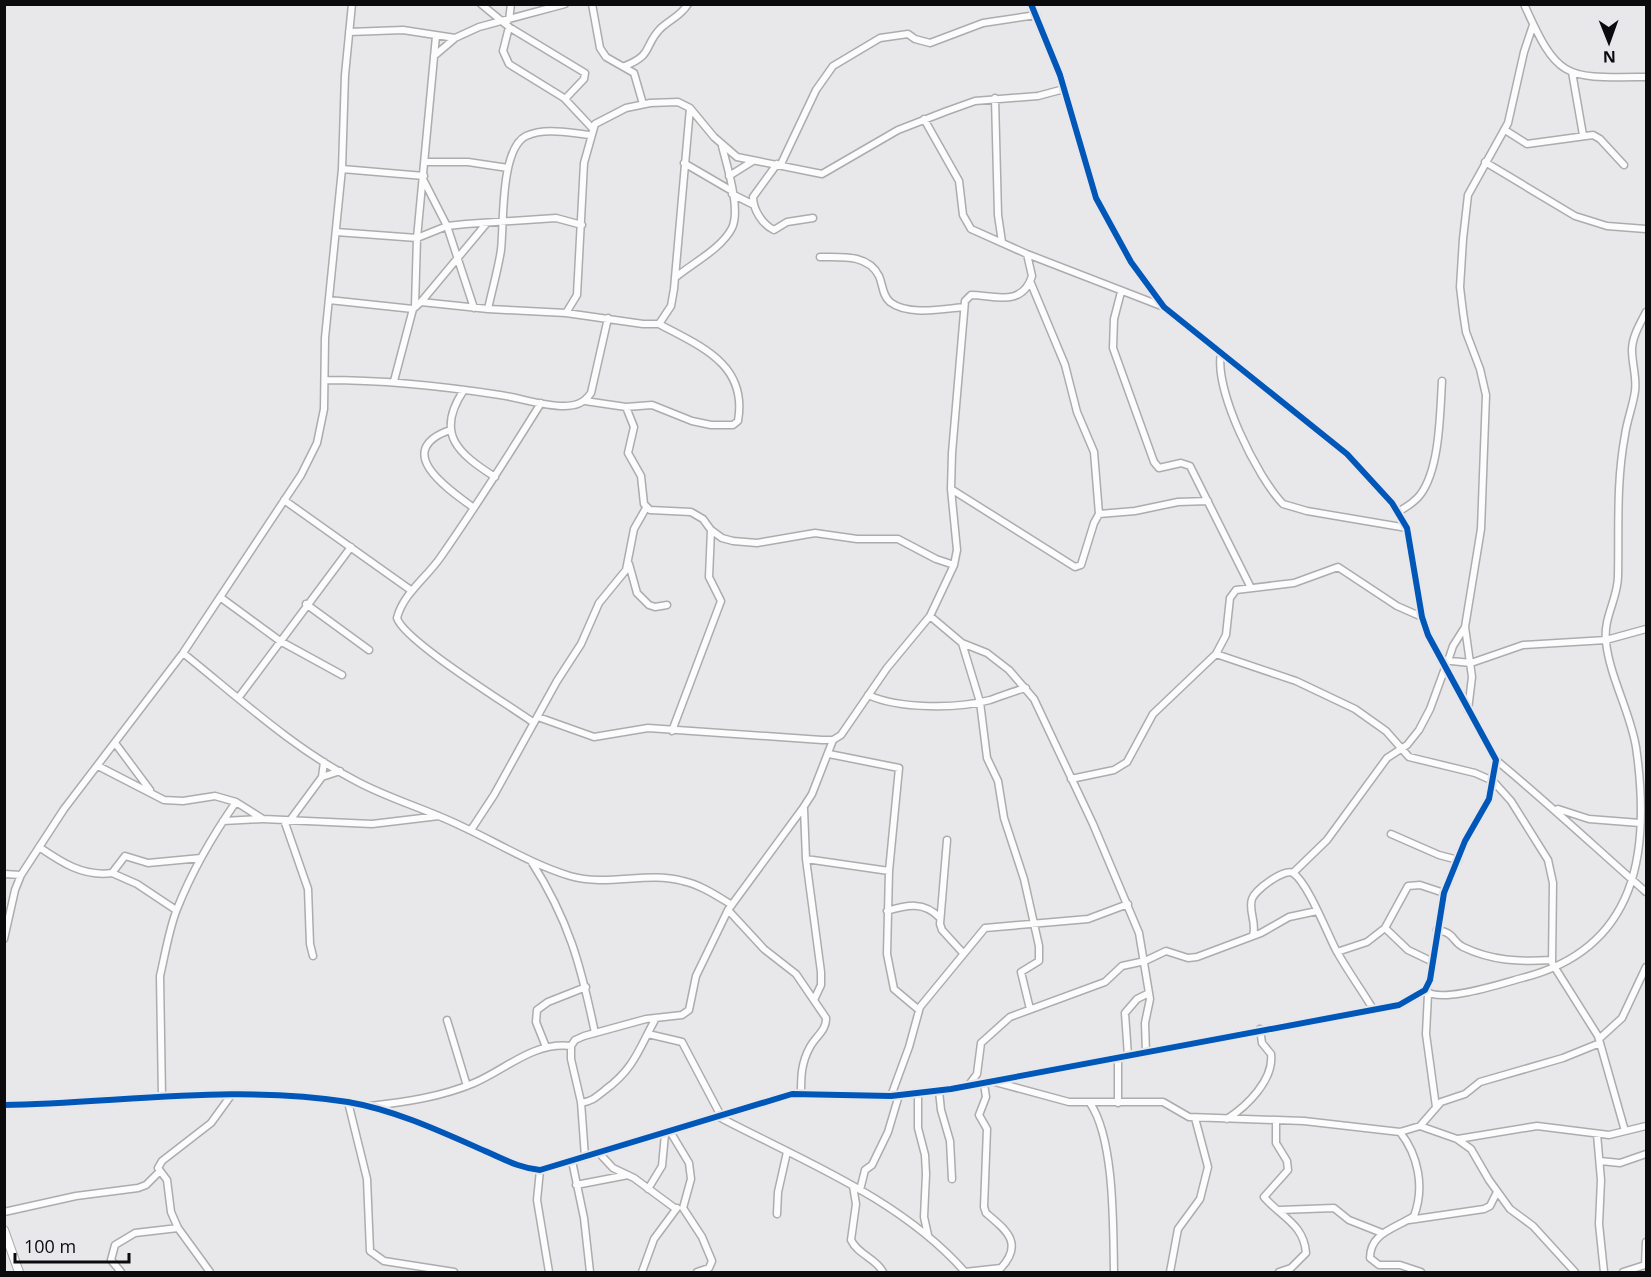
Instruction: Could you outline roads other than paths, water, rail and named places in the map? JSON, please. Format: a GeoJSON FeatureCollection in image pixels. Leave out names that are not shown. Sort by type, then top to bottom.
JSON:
{"type":"FeatureCollection","features":[{"type":"Feature","properties":{"kind":"street"},"geometry":{"type":"LineString","coordinates":[[4,939],[7,914],[21,875],[98,766],[183,653],[302,475],[317,443],[324,409],[329,300],[342,169],[351,4]]}},
{"type":"Feature","properties":{"kind":"street"},"geometry":{"type":"LineString","coordinates":[[482,4],[507,23],[585,73],[584,79],[565,99]]}},
{"type":"Feature","properties":{"kind":"street"},"geometry":{"type":"LineString","coordinates":[[511,4],[503,51],[509,64],[547,85],[565,99],[592,132]]}},
{"type":"Feature","properties":{"kind":"street"},"geometry":{"type":"LineString","coordinates":[[434,56],[455,38],[479,27],[507,23],[565,4]]}},
{"type":"Feature","properties":{"kind":"street"},"geometry":{"type":"LineString","coordinates":[[592,4],[600,48],[606,57],[625,66],[636,77],[643,104]]}},
{"type":"Feature","properties":{"kind":"street"},"geometry":{"type":"LineString","coordinates":[[625,66],[647,53],[658,31],[684,12],[688,4]]}},
{"type":"Feature","properties":{"kind":"street"},"geometry":{"type":"LineString","coordinates":[[1031,4],[1064,89],[1096,198],[1131,262],[1164,307],[1347,454],[1398,512],[1407,528],[1422,617],[1468,711],[1496,760],[1555,808],[1594,848],[1647,892]]}},
{"type":"Feature","properties":{"kind":"street"},"geometry":{"type":"LineString","coordinates":[[1524,4],[1533,25],[1554,61],[1572,72],[1608,78],[1647,77]]}},
{"type":"Feature","properties":{"kind":"street"},"geometry":{"type":"LineString","coordinates":[[754,206],[754,194],[779,164],[816,90],[833,66],[858,49],[890,35],[908,34],[915,39],[930,43],[983,23],[1036,15]]}},
{"type":"Feature","properties":{"kind":"street"},"geometry":{"type":"LineString","coordinates":[[1468,711],[1471,663],[1465,627],[1478,560],[1486,395],[1480,369],[1466,332],[1460,287],[1461,264],[1468,195],[1505,129],[1533,25]]}},
{"type":"Feature","properties":{"kind":"street"},"geometry":{"type":"LineString","coordinates":[[349,32],[403,30],[455,38]]}},
{"type":"Feature","properties":{"kind":"street"},"geometry":{"type":"LineString","coordinates":[[394,381],[416,306],[417,238],[436,36]]}},
{"type":"Feature","properties":{"kind":"street"},"geometry":{"type":"LineString","coordinates":[[1572,72],[1583,135]]}},
{"type":"Feature","properties":{"kind":"street"},"geometry":{"type":"LineString","coordinates":[[566,313],[577,295],[584,163],[592,132],[599,120],[609,114],[643,104],[678,102],[690,108],[722,146],[737,157],[825,174],[898,130],[924,119],[975,101],[1038,96],[1064,89]]}},
{"type":"Feature","properties":{"kind":"street"},"geometry":{"type":"LineString","coordinates":[[995,98],[998,215],[1002,242]]}},
{"type":"Feature","properties":{"kind":"street"},"geometry":{"type":"LineString","coordinates":[[659,324],[671,306],[676,277],[690,108]]}},
{"type":"Feature","properties":{"kind":"street"},"geometry":{"type":"LineString","coordinates":[[924,119],[959,181],[965,222],[971,229],[1121,292],[1164,307]]}},
{"type":"Feature","properties":{"kind":"street"},"geometry":{"type":"LineString","coordinates":[[1505,129],[1527,144],[1583,135],[1600,139],[1624,165]]}},
{"type":"Feature","properties":{"kind":"street"},"geometry":{"type":"LineString","coordinates":[[488,309],[501,252],[508,168],[516,144],[524,137],[549,131],[592,132]]}},
{"type":"Feature","properties":{"kind":"street"},"geometry":{"type":"LineString","coordinates":[[676,277],[719,243],[731,228],[734,212],[732,192],[722,146]]}},
{"type":"Feature","properties":{"kind":"street"},"geometry":{"type":"LineString","coordinates":[[729,176],[753,161]]}},
{"type":"Feature","properties":{"kind":"street"},"geometry":{"type":"LineString","coordinates":[[425,162],[468,162],[508,168]]}},
{"type":"Feature","properties":{"kind":"street"},"geometry":{"type":"LineString","coordinates":[[1485,162],[1575,216],[1607,226],[1647,229]]}},
{"type":"Feature","properties":{"kind":"street"},"geometry":{"type":"LineString","coordinates":[[684,163],[754,206],[772,230],[787,222],[813,218]]}},
{"type":"Feature","properties":{"kind":"street"},"geometry":{"type":"LineString","coordinates":[[342,169],[424,178]]}},
{"type":"Feature","properties":{"kind":"street"},"geometry":{"type":"LineString","coordinates":[[424,178],[447,226],[474,308]]}},
{"type":"Feature","properties":{"kind":"street"},"geometry":{"type":"LineString","coordinates":[[336,232],[417,238],[447,226],[556,218],[582,225]]}},
{"type":"Feature","properties":{"kind":"street"},"geometry":{"type":"LineString","coordinates":[[416,306],[457,262],[486,224]]}},
{"type":"Feature","properties":{"kind":"street"},"geometry":{"type":"LineString","coordinates":[[585,1156],[581,1103],[571,1059],[575,1040],[656,1018],[681,1015],[689,1010],[696,976],[730,908],[803,808],[829,754],[833,740],[847,729],[868,696],[930,616],[954,565],[956,536],[951,489],[954,411],[961,368],[964,307],[971,295],[1003,299],[1023,290],[1030,280],[1032,271],[1027,254]]}},
{"type":"Feature","properties":{"kind":"street"},"geometry":{"type":"LineString","coordinates":[[820,257],[845,256],[862,260],[879,276],[884,293],[891,302],[903,307],[930,310],[964,307]]}},
{"type":"Feature","properties":{"kind":"street"},"geometry":{"type":"LineString","coordinates":[[951,489],[1075,567],[1081,565],[1099,514],[1094,452],[1077,412],[1065,365],[1030,280]]}},
{"type":"Feature","properties":{"kind":"street"},"geometry":{"type":"LineString","coordinates":[[1121,292],[1114,319],[1113,348],[1154,462],[1159,468],[1186,463],[1208,501],[1250,586]]}},
{"type":"Feature","properties":{"kind":"street"},"geometry":{"type":"LineString","coordinates":[[326,380],[394,381],[563,406],[585,401],[626,407],[652,405],[711,425],[733,425],[738,421],[736,390],[728,367],[695,343],[659,324],[643,324],[566,313],[329,300]]}},
{"type":"Feature","properties":{"kind":"street"},"geometry":{"type":"LineString","coordinates":[[4,1105],[232,1094],[292,1095],[366,1106],[409,1120],[514,1165],[540,1170],[668,1133],[768,1100],[801,1094],[891,1096],[918,1094],[984,1084],[1260,1029],[1399,1005],[1427,992],[1437,996],[1464,992],[1556,969],[1606,930],[1621,910],[1635,881],[1640,822],[1640,785],[1636,746],[1606,640],[1606,618],[1618,576],[1616,522],[1622,461],[1636,388],[1632,349],[1634,338],[1647,312]]}},
{"type":"Feature","properties":{"kind":"street"},"geometry":{"type":"LineString","coordinates":[[585,401],[596,381],[608,318]]}},
{"type":"Feature","properties":{"kind":"street"},"geometry":{"type":"LineString","coordinates":[[1221,353],[1219,375],[1239,431],[1271,489],[1283,504],[1307,511],[1407,528]]}},
{"type":"Feature","properties":{"kind":"street"},"geometry":{"type":"LineString","coordinates":[[1398,512],[1418,498],[1428,481],[1439,428],[1442,381]]}},
{"type":"Feature","properties":{"kind":"street"},"geometry":{"type":"LineString","coordinates":[[464,390],[453,408],[450,430],[454,443],[464,456],[495,477]]}},
{"type":"Feature","properties":{"kind":"street"},"geometry":{"type":"LineString","coordinates":[[541,403],[495,477],[438,561],[412,591],[399,613],[399,624],[456,672],[536,720],[594,737],[637,729],[833,740]]}},
{"type":"Feature","properties":{"kind":"street"},"geometry":{"type":"LineString","coordinates":[[626,407],[634,427],[628,453],[641,476],[646,508],[634,529],[629,564],[642,599],[655,607],[667,605]]}},
{"type":"Feature","properties":{"kind":"street"},"geometry":{"type":"LineString","coordinates":[[450,430],[437,435],[428,442],[425,456],[427,465],[445,486],[474,508]]}},
{"type":"Feature","properties":{"kind":"street"},"geometry":{"type":"LineString","coordinates":[[285,500],[412,591]]}},
{"type":"Feature","properties":{"kind":"street"},"geometry":{"type":"LineString","coordinates":[[1099,514],[1135,511],[1178,502],[1208,501]]}},
{"type":"Feature","properties":{"kind":"street"},"geometry":{"type":"LineString","coordinates":[[646,508],[657,511],[691,512],[703,519],[711,530],[722,538],[746,543],[769,542],[814,533],[857,539],[898,539],[936,559],[954,565]]}},
{"type":"Feature","properties":{"kind":"street"},"geometry":{"type":"LineString","coordinates":[[672,731],[721,601],[709,577],[711,530]]}},
{"type":"Feature","properties":{"kind":"street"},"geometry":{"type":"LineString","coordinates":[[238,697],[351,547]]}},
{"type":"Feature","properties":{"kind":"street"},"geometry":{"type":"LineString","coordinates":[[471,830],[494,795],[581,644],[599,603],[629,564]]}},
{"type":"Feature","properties":{"kind":"street"},"geometry":{"type":"LineString","coordinates":[[1071,779],[1114,770],[1127,762],[1153,714],[1216,654],[1228,628],[1230,598],[1236,590],[1250,586],[1294,584],[1338,567],[1396,606],[1422,617]]}},
{"type":"Feature","properties":{"kind":"street"},"geometry":{"type":"LineString","coordinates":[[220,597],[279,641],[342,675]]}},
{"type":"Feature","properties":{"kind":"street"},"geometry":{"type":"LineString","coordinates":[[306,604],[369,650]]}},
{"type":"Feature","properties":{"kind":"street"},"geometry":{"type":"LineString","coordinates":[[930,616],[962,643],[987,653],[1016,677],[1034,699],[1128,904],[1139,933],[1149,993],[1145,1032],[1146,1053]]}},
{"type":"Feature","properties":{"kind":"street"},"geometry":{"type":"LineString","coordinates":[[1293,873],[1327,840],[1387,758],[1401,750],[1425,721],[1445,663],[1465,627]]}},
{"type":"Feature","properties":{"kind":"street"},"geometry":{"type":"LineString","coordinates":[[1445,663],[1471,663],[1523,645],[1606,640],[1647,629]]}},
{"type":"Feature","properties":{"kind":"street"},"geometry":{"type":"LineString","coordinates":[[962,643],[980,702],[987,758],[1000,786],[1004,818],[1019,860],[1034,923],[1039,961],[1021,972],[1030,1009]]}},
{"type":"Feature","properties":{"kind":"street"},"geometry":{"type":"LineString","coordinates":[[183,653],[275,728],[324,762],[383,794],[471,830],[531,861],[585,879],[682,880],[698,886],[730,908],[764,949],[796,974],[826,1021],[809,1048],[802,1067],[801,1094]]}},
{"type":"Feature","properties":{"kind":"street"},"geometry":{"type":"LineString","coordinates":[[1216,654],[1296,681],[1355,709],[1386,731],[1401,750],[1419,761],[1461,768],[1493,781],[1524,818],[1548,860],[1553,883],[1551,960],[1600,1041],[1625,1131]]}},
{"type":"Feature","properties":{"kind":"street"},"geometry":{"type":"LineString","coordinates":[[1010,693],[1016,677]]}},
{"type":"Feature","properties":{"kind":"street"},"geometry":{"type":"LineString","coordinates":[[868,696],[897,704],[980,702],[1026,688]]}},
{"type":"Feature","properties":{"kind":"street"},"geometry":{"type":"LineString","coordinates":[[115,743],[152,793]]}},
{"type":"Feature","properties":{"kind":"street"},"geometry":{"type":"LineString","coordinates":[[829,754],[899,768],[886,911],[887,954],[891,984],[896,994],[919,1010]]}},
{"type":"Feature","properties":{"kind":"street"},"geometry":{"type":"LineString","coordinates":[[1436,1107],[1426,1034],[1427,992],[1437,930],[1444,893],[1465,841],[1489,799],[1496,760]]}},
{"type":"Feature","properties":{"kind":"street"},"geometry":{"type":"LineString","coordinates":[[287,820],[322,777],[324,762]]}},
{"type":"Feature","properties":{"kind":"street"},"geometry":{"type":"LineString","coordinates":[[98,766],[164,801],[173,802],[207,796],[236,802],[262,819]]}},
{"type":"Feature","properties":{"kind":"street"},"geometry":{"type":"LineString","coordinates":[[322,777],[340,771]]}},
{"type":"Feature","properties":{"kind":"street"},"geometry":{"type":"LineString","coordinates":[[162,1097],[160,976],[176,910],[201,858],[236,802]]}},
{"type":"Feature","properties":{"kind":"street"},"geometry":{"type":"LineString","coordinates":[[803,808],[806,859],[821,972],[821,985],[814,1000]]}},
{"type":"Feature","properties":{"kind":"street"},"geometry":{"type":"LineString","coordinates":[[1555,808],[1589,819],[1640,822]]}},
{"type":"Feature","properties":{"kind":"street"},"geometry":{"type":"LineString","coordinates":[[223,821],[262,819],[372,824],[440,816]]}},
{"type":"Feature","properties":{"kind":"street"},"geometry":{"type":"LineString","coordinates":[[287,820],[308,889],[310,944],[313,956]]}},
{"type":"Feature","properties":{"kind":"street"},"geometry":{"type":"LineString","coordinates":[[1391,834],[1439,855],[1458,860]]}},
{"type":"Feature","properties":{"kind":"street"},"geometry":{"type":"LineString","coordinates":[[947,840],[940,918],[942,930],[963,953]]}},
{"type":"Feature","properties":{"kind":"street"},"geometry":{"type":"LineString","coordinates":[[39,847],[70,867],[98,873],[112,873],[137,884],[176,910]]}},
{"type":"Feature","properties":{"kind":"street"},"geometry":{"type":"LineString","coordinates":[[112,873],[125,856],[148,863],[201,858]]}},
{"type":"Feature","properties":{"kind":"street"},"geometry":{"type":"LineString","coordinates":[[806,859],[889,871]]}},
{"type":"Feature","properties":{"kind":"street"},"geometry":{"type":"LineString","coordinates":[[531,861],[553,895],[569,929],[586,987],[595,1033]]}},
{"type":"Feature","properties":{"kind":"street"},"geometry":{"type":"LineString","coordinates":[[1253,935],[1255,927],[1251,905],[1254,895],[1281,875],[1287,872],[1293,873],[1317,911],[1337,952],[1373,1009]]}},
{"type":"Feature","properties":{"kind":"street"},"geometry":{"type":"LineString","coordinates":[[4,874],[21,875]]}},
{"type":"Feature","properties":{"kind":"street"},"geometry":{"type":"LineString","coordinates":[[1337,952],[1367,942],[1385,928],[1408,886],[1420,885],[1444,893]]}},
{"type":"Feature","properties":{"kind":"street"},"geometry":{"type":"LineString","coordinates":[[886,911],[917,904],[933,911],[940,918]]}},
{"type":"Feature","properties":{"kind":"street"},"geometry":{"type":"LineString","coordinates":[[891,1096],[909,1047],[919,1010],[963,953],[988,926],[1088,919],[1128,904]]}},
{"type":"Feature","properties":{"kind":"street"},"geometry":{"type":"LineString","coordinates":[[967,1086],[977,1074],[981,1043],[1005,1020],[1105,982],[1127,964],[1145,961],[1166,951],[1188,958],[1197,957],[1253,935],[1289,917],[1317,911]]}},
{"type":"Feature","properties":{"kind":"street"},"geometry":{"type":"LineString","coordinates":[[1385,928],[1408,950],[1432,962]]}},
{"type":"Feature","properties":{"kind":"street"},"geometry":{"type":"LineString","coordinates":[[1437,930],[1451,934],[1463,947],[1500,960],[1551,960]]}},
{"type":"Feature","properties":{"kind":"street"},"geometry":{"type":"LineString","coordinates":[[994,1082],[1050,1098],[1090,1103],[1163,1102],[1183,1115],[1195,1118],[1276,1120],[1400,1132],[1420,1126],[1436,1107],[1465,1094],[1480,1082],[1563,1058],[1600,1041],[1622,1018],[1647,967]]}},
{"type":"Feature","properties":{"kind":"street"},"geometry":{"type":"LineString","coordinates":[[546,1047],[536,1022],[537,1010],[548,1002],[586,987]]}},
{"type":"Feature","properties":{"kind":"street"},"geometry":{"type":"LineString","coordinates":[[1128,1056],[1125,1013],[1137,999],[1149,993]]}},
{"type":"Feature","properties":{"kind":"street"},"geometry":{"type":"LineString","coordinates":[[581,1103],[597,1099],[635,1062],[656,1018]]}},
{"type":"Feature","properties":{"kind":"street"},"geometry":{"type":"LineString","coordinates":[[447,1020],[467,1086]]}},
{"type":"Feature","properties":{"kind":"street"},"geometry":{"type":"LineString","coordinates":[[1227,1119],[1248,1103],[1269,1072],[1271,1054],[1262,1043],[1260,1029]]}},
{"type":"Feature","properties":{"kind":"street"},"geometry":{"type":"LineString","coordinates":[[648,1034],[682,1042],[720,1116],[860,1190],[929,1237],[965,1272],[1001,1268],[1012,1249],[1011,1240],[1000,1222],[986,1213],[984,1207],[987,1129],[979,1115],[986,1098],[984,1084]]}},
{"type":"Feature","properties":{"kind":"street"},"geometry":{"type":"LineString","coordinates":[[366,1106],[414,1100],[467,1086],[525,1054],[546,1047],[572,1046]]}},
{"type":"Feature","properties":{"kind":"street"},"geometry":{"type":"LineString","coordinates":[[1118,1058],[1118,1103]]}},
{"type":"Feature","properties":{"kind":"street"},"geometry":{"type":"LineString","coordinates":[[939,1091],[941,1110],[950,1141],[952,1179]]}},
{"type":"Feature","properties":{"kind":"street"},"geometry":{"type":"LineString","coordinates":[[4,1212],[76,1196],[146,1185],[159,1172],[162,1161],[211,1123],[232,1094]]}},
{"type":"Feature","properties":{"kind":"street"},"geometry":{"type":"LineString","coordinates":[[918,1094],[917,1118],[926,1174],[924,1217],[929,1237]]}},
{"type":"Feature","properties":{"kind":"street"},"geometry":{"type":"LineString","coordinates":[[860,1190],[865,1170],[872,1165],[888,1132],[899,1095]]}},
{"type":"Feature","properties":{"kind":"street"},"geometry":{"type":"LineString","coordinates":[[348,1102],[367,1179],[370,1251],[384,1262],[454,1272]]}},
{"type":"Feature","properties":{"kind":"street"},"geometry":{"type":"LineString","coordinates":[[1090,1103],[1100,1123],[1108,1169],[1114,1272]]}},
{"type":"Feature","properties":{"kind":"street"},"geometry":{"type":"LineString","coordinates":[[1170,1272],[1178,1229],[1200,1199],[1208,1167],[1195,1118]]}},
{"type":"Feature","properties":{"kind":"street"},"geometry":{"type":"LineString","coordinates":[[1276,1120],[1276,1143],[1287,1161],[1288,1170],[1264,1197],[1280,1210],[1301,1234],[1306,1253],[1291,1268],[1279,1272]]}},
{"type":"Feature","properties":{"kind":"street"},"geometry":{"type":"LineString","coordinates":[[1420,1126],[1457,1139],[1471,1149],[1497,1192],[1514,1214],[1533,1226],[1575,1272]]}},
{"type":"Feature","properties":{"kind":"street"},"geometry":{"type":"LineString","coordinates":[[1457,1139],[1537,1126],[1598,1134],[1647,1126]]}},
{"type":"Feature","properties":{"kind":"street"},"geometry":{"type":"LineString","coordinates":[[1400,1132],[1409,1143],[1420,1171],[1418,1203],[1414,1216],[1382,1233],[1371,1246],[1371,1260],[1379,1265],[1408,1266],[1421,1272]]}},
{"type":"Feature","properties":{"kind":"street"},"geometry":{"type":"LineString","coordinates":[[648,1189],[662,1166],[668,1133]]}},
{"type":"Feature","properties":{"kind":"street"},"geometry":{"type":"LineString","coordinates":[[642,1272],[654,1239],[682,1204],[689,1188],[691,1171],[683,1151],[668,1133]]}},
{"type":"Feature","properties":{"kind":"street"},"geometry":{"type":"LineString","coordinates":[[1598,1134],[1599,1224],[1604,1272]]}},
{"type":"Feature","properties":{"kind":"street"},"geometry":{"type":"LineString","coordinates":[[777,1214],[778,1192],[787,1152]]}},
{"type":"Feature","properties":{"kind":"street"},"geometry":{"type":"LineString","coordinates":[[599,1153],[613,1168],[628,1175],[676,1209]]}},
{"type":"Feature","properties":{"kind":"street"},"geometry":{"type":"LineString","coordinates":[[1600,1161],[1620,1163],[1647,1154]]}},
{"type":"Feature","properties":{"kind":"street"},"geometry":{"type":"LineString","coordinates":[[572,1161],[590,1272]]}},
{"type":"Feature","properties":{"kind":"street"},"geometry":{"type":"LineString","coordinates":[[540,1170],[537,1200],[549,1272]]}},
{"type":"Feature","properties":{"kind":"street"},"geometry":{"type":"LineString","coordinates":[[159,1172],[167,1180],[171,1212],[178,1228],[210,1272]]}},
{"type":"Feature","properties":{"kind":"street"},"geometry":{"type":"LineString","coordinates":[[576,1185],[628,1175]]}},
{"type":"Feature","properties":{"kind":"street"},"geometry":{"type":"LineString","coordinates":[[853,1186],[856,1204],[851,1240],[859,1251],[879,1265],[883,1272]]}},
{"type":"Feature","properties":{"kind":"street"},"geometry":{"type":"LineString","coordinates":[[1409,1220],[1484,1209],[1493,1202],[1497,1192]]}},
{"type":"Feature","properties":{"kind":"street"},"geometry":{"type":"LineString","coordinates":[[682,1204],[711,1255],[712,1262],[709,1268],[697,1272]]}},
{"type":"Feature","properties":{"kind":"street"},"geometry":{"type":"LineString","coordinates":[[1280,1210],[1334,1208],[1349,1221],[1382,1233]]}},
{"type":"Feature","properties":{"kind":"street"},"geometry":{"type":"LineString","coordinates":[[121,1272],[111,1260],[115,1245],[135,1233],[178,1228]]}},
{"type":"Feature","properties":{"kind":"street"},"geometry":{"type":"LineString","coordinates":[[4,1230],[19,1272]]}},
{"type":"Feature","properties":{"kind":"street"},"geometry":{"type":"LineString","coordinates":[[1623,1272],[1644,1269],[1647,1242]]}}]}
